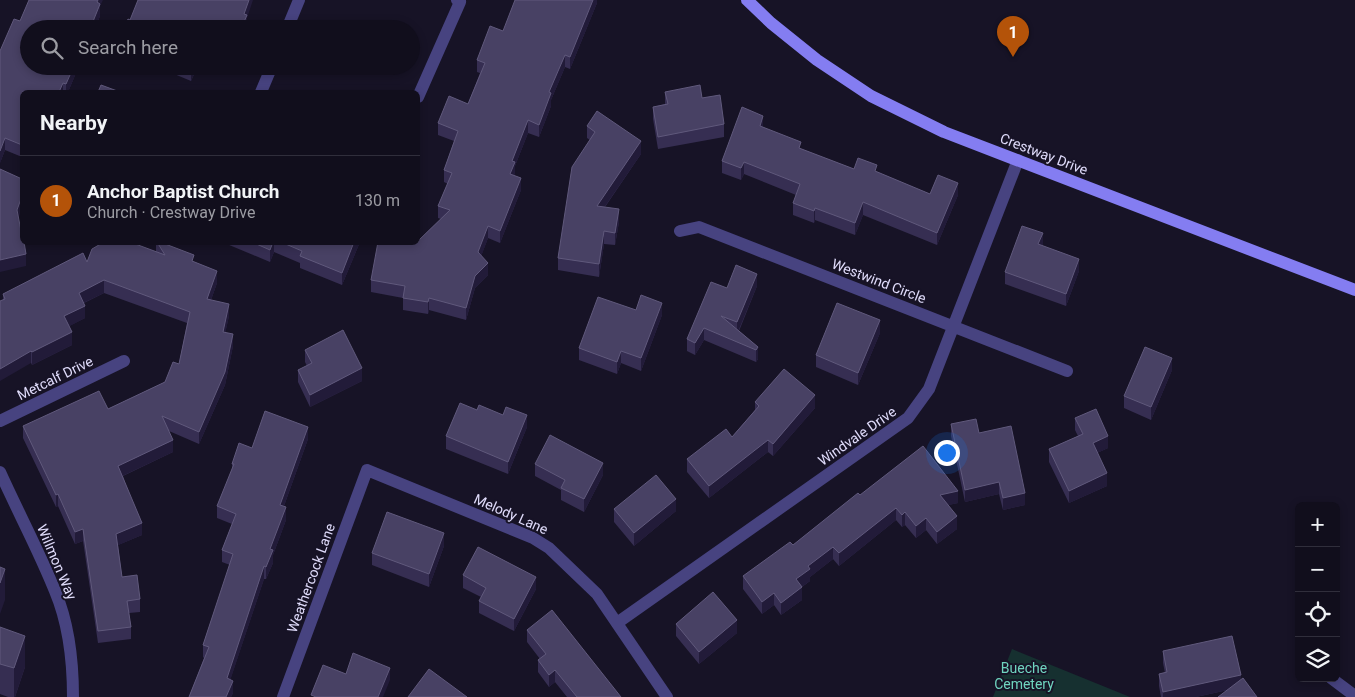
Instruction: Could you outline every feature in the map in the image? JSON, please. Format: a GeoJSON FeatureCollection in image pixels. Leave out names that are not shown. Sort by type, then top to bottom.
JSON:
{"type":"FeatureCollection","features":[{"type":"Feature","properties":{"kind":"main road","name":"Crestway Drive"},"geometry":{"type":"LineString","coordinates":[[747,0],[771,23],[817,60],[871,96],[944,132],[1355,290]]}},
{"type":"Feature","properties":{"kind":"street"},"geometry":{"type":"LineString","coordinates":[[291,20],[299,0]]}},
{"type":"Feature","properties":{"kind":"street"},"geometry":{"type":"LineString","coordinates":[[420,92],[460,2],[457,0]]}},
{"type":"Feature","properties":{"kind":"street"},"geometry":{"type":"LineString","coordinates":[[262,90],[268,75]]}},
{"type":"Feature","properties":{"kind":"street","name":"Windvale Drive"},"geometry":{"type":"LineString","coordinates":[[617,623],[908,418],[929,388],[1018,160]]}},
{"type":"Feature","properties":{"kind":"street","name":"Westwind Circle"},"geometry":{"type":"LineString","coordinates":[[680,231],[699,227],[1067,371]]}},
{"type":"Feature","properties":{"kind":"street","name":"Metcalf Drive"},"geometry":{"type":"LineString","coordinates":[[0,421],[124,361]]}},
{"type":"Feature","properties":{"kind":"street","name":"Melody Lane"},"geometry":{"type":"LineString","coordinates":[[367,470],[533,538],[549,548],[597,594],[667,697]]}},
{"type":"Feature","properties":{"kind":"street","name":"Weathercock Lane"},"geometry":{"type":"LineString","coordinates":[[283,697],[367,470]]}},
{"type":"Feature","properties":{"kind":"street","name":"Willmon Way"},"geometry":{"type":"LineString","coordinates":[[0,472],[56,592],[70,649],[73,697]]}},
{"type":"Feature","properties":{"kind":"street"},"geometry":{"type":"LineString","coordinates":[[1336,682],[1355,696]]}},
{"type":"Feature","properties":{"kind":"green space","name":"Bueche Cemetery"},"geometry":{"type":"Polygon","coordinates":[[[1012,649],[1130,697],[993,697],[1012,649]]]}},
{"type":"Feature","properties":{"kind":"building"},"geometry":{"type":"Polygon","coordinates":[[[29,0],[98,0],[97,2],[100,4],[94,20],[20,20],[29,0]]]}},
{"type":"Feature","properties":{"kind":"building"},"geometry":{"type":"Polygon","coordinates":[[[138,0],[249,0],[244,14],[247,15],[245,20],[130,20],[138,0]]]}},
{"type":"Feature","properties":{"kind":"building"},"geometry":{"type":"Polygon","coordinates":[[[515,0],[593,0],[570,57],[565,55],[549,92],[551,93],[539,125],[528,120],[512,161],[515,162],[510,174],[521,178],[500,231],[488,226],[478,252],[488,263],[475,276],[466,308],[429,298],[428,302],[403,298],[405,286],[371,280],[377,245],[420,245],[420,239],[450,210],[438,206],[452,173],[444,170],[458,131],[438,123],[449,96],[468,104],[485,63],[477,60],[490,26],[503,31],[515,0]]]}},
{"type":"Feature","properties":{"kind":"building"},"geometry":{"type":"Polygon","coordinates":[[[14,19],[20,21],[20,75],[70,75],[66,84],[63,83],[60,90],[20,90],[20,144],[5,138],[0,151],[0,51],[14,19]]]}},
{"type":"Feature","properties":{"kind":"building"},"geometry":{"type":"Polygon","coordinates":[[[101,85],[115,90],[99,90],[101,85]]]}},
{"type":"Feature","properties":{"kind":"building"},"geometry":{"type":"Polygon","coordinates":[[[700,85],[702,98],[720,95],[724,124],[658,137],[653,107],[668,104],[665,92],[700,85]]]}},
{"type":"Feature","properties":{"kind":"building"},"geometry":{"type":"Polygon","coordinates":[[[742,107],[763,116],[760,126],[801,142],[799,148],[854,169],[858,158],[877,165],[875,171],[930,194],[938,175],[958,183],[937,233],[863,202],[855,223],[815,208],[814,211],[793,203],[800,184],[744,162],[741,168],[722,161],[742,107]]]}},
{"type":"Feature","properties":{"kind":"building"},"geometry":{"type":"Polygon","coordinates":[[[597,111],[641,141],[597,206],[619,209],[615,233],[604,231],[599,264],[558,258],[572,167],[595,132],[587,126],[597,111]]]}},
{"type":"Feature","properties":{"kind":"building"},"geometry":{"type":"Polygon","coordinates":[[[0,169],[20,178],[20,202],[17,210],[20,226],[20,245],[24,245],[26,254],[0,260],[0,169]]]}},
{"type":"Feature","properties":{"kind":"building"},"geometry":{"type":"Polygon","coordinates":[[[1022,226],[1043,233],[1038,244],[1079,259],[1066,294],[1005,272],[1022,226]]]}},
{"type":"Feature","properties":{"kind":"building"},"geometry":{"type":"Polygon","coordinates":[[[99,245],[138,245],[165,255],[159,245],[168,245],[194,255],[192,261],[217,271],[207,299],[229,304],[223,332],[233,334],[225,372],[199,432],[162,416],[173,440],[118,466],[142,523],[116,534],[122,577],[137,575],[140,599],[127,601],[131,627],[98,631],[83,529],[75,532],[23,426],[99,391],[108,409],[165,382],[173,362],[179,364],[190,312],[104,280],[79,293],[85,306],[64,316],[72,332],[31,351],[0,369],[0,301],[5,299],[3,294],[83,253],[87,262],[92,249],[99,245]]]}},
{"type":"Feature","properties":{"kind":"building"},"geometry":{"type":"Polygon","coordinates":[[[259,245],[272,245],[270,250],[259,245]]]}},
{"type":"Feature","properties":{"kind":"building"},"geometry":{"type":"Polygon","coordinates":[[[288,245],[353,245],[342,273],[300,256],[302,251],[288,245]]]}},
{"type":"Feature","properties":{"kind":"building"},"geometry":{"type":"Polygon","coordinates":[[[736,265],[757,274],[737,322],[721,316],[758,347],[756,350],[704,328],[695,343],[687,339],[711,282],[727,288],[736,265]]]}},
{"type":"Feature","properties":{"kind":"building"},"geometry":{"type":"Polygon","coordinates":[[[641,295],[662,303],[641,358],[621,351],[617,362],[579,348],[598,297],[636,310],[641,295]]]}},
{"type":"Feature","properties":{"kind":"building"},"geometry":{"type":"Polygon","coordinates":[[[837,303],[880,320],[858,373],[816,355],[837,303]]]}},
{"type":"Feature","properties":{"kind":"building"},"geometry":{"type":"Polygon","coordinates":[[[343,330],[362,368],[310,395],[298,370],[312,363],[305,350],[343,330]]]}},
{"type":"Feature","properties":{"kind":"building"},"geometry":{"type":"Polygon","coordinates":[[[1145,347],[1172,358],[1151,407],[1124,396],[1145,347]]]}},
{"type":"Feature","properties":{"kind":"building"},"geometry":{"type":"Polygon","coordinates":[[[784,369],[815,395],[773,444],[768,440],[709,486],[687,459],[726,429],[732,437],[759,406],[755,402],[784,369]]]}},
{"type":"Feature","properties":{"kind":"building"},"geometry":{"type":"Polygon","coordinates":[[[460,403],[477,410],[479,405],[503,415],[506,407],[527,415],[508,462],[446,436],[460,403]]]}},
{"type":"Feature","properties":{"kind":"building"},"geometry":{"type":"Polygon","coordinates":[[[1096,409],[1108,436],[1093,443],[1107,473],[1069,491],[1049,449],[1083,434],[1075,418],[1096,409]]]}},
{"type":"Feature","properties":{"kind":"building"},"geometry":{"type":"Polygon","coordinates":[[[265,411],[308,427],[280,505],[286,507],[270,549],[273,550],[266,567],[264,566],[227,678],[233,681],[226,697],[189,697],[209,647],[203,645],[233,554],[222,550],[236,514],[217,506],[234,464],[232,464],[239,443],[252,448],[265,411]]]}},
{"type":"Feature","properties":{"kind":"building"},"geometry":{"type":"Polygon","coordinates":[[[976,419],[979,433],[1011,426],[1025,493],[1003,498],[999,482],[965,490],[951,424],[976,419]]]}},
{"type":"Feature","properties":{"kind":"building"},"geometry":{"type":"Polygon","coordinates":[[[550,435],[603,463],[584,499],[561,488],[565,480],[535,464],[550,435]]]}},
{"type":"Feature","properties":{"kind":"building"},"geometry":{"type":"Polygon","coordinates":[[[923,446],[958,491],[940,495],[957,516],[937,532],[926,518],[916,526],[905,512],[902,515],[896,508],[839,553],[833,547],[808,566],[810,569],[796,579],[802,587],[781,603],[774,593],[762,602],[743,576],[790,542],[793,545],[858,493],[860,495],[923,446]]]}},
{"type":"Feature","properties":{"kind":"building"},"geometry":{"type":"Polygon","coordinates":[[[656,475],[676,499],[634,533],[614,509],[656,475]]]}},
{"type":"Feature","properties":{"kind":"building"},"geometry":{"type":"Polygon","coordinates":[[[387,512],[444,533],[429,574],[372,553],[387,512]]]}},
{"type":"Feature","properties":{"kind":"building"},"geometry":{"type":"Polygon","coordinates":[[[478,547],[536,577],[514,619],[479,601],[486,588],[463,575],[478,547]]]}},
{"type":"Feature","properties":{"kind":"building"},"geometry":{"type":"Polygon","coordinates":[[[0,567],[5,569],[0,583],[0,567]]]}},
{"type":"Feature","properties":{"kind":"building"},"geometry":{"type":"Polygon","coordinates":[[[713,592],[737,620],[699,652],[676,624],[713,592]]]}},
{"type":"Feature","properties":{"kind":"building"},"geometry":{"type":"Polygon","coordinates":[[[552,610],[621,697],[577,697],[555,670],[549,675],[538,660],[546,654],[527,630],[552,610]]]}},
{"type":"Feature","properties":{"kind":"building"},"geometry":{"type":"Polygon","coordinates":[[[0,627],[25,636],[14,668],[0,664],[0,627]]]}},
{"type":"Feature","properties":{"kind":"building"},"geometry":{"type":"Polygon","coordinates":[[[1232,636],[1241,675],[1163,692],[1159,674],[1167,672],[1163,651],[1232,636]]]}},
{"type":"Feature","properties":{"kind":"building"},"geometry":{"type":"Polygon","coordinates":[[[353,653],[390,668],[378,697],[316,697],[311,695],[323,665],[346,674],[353,653]]]}},
{"type":"Feature","properties":{"kind":"building"},"geometry":{"type":"Polygon","coordinates":[[[429,669],[467,697],[408,697],[429,669]]]}},
{"type":"Feature","properties":{"kind":"building"},"geometry":{"type":"Polygon","coordinates":[[[1243,678],[1257,697],[1218,697],[1243,678]]]}},
{"type":"Feature","properties":{"kind":"place","name":"Anchor Baptist Church"},"geometry":{"type":"Point","coordinates":[1013,57]}}]}
